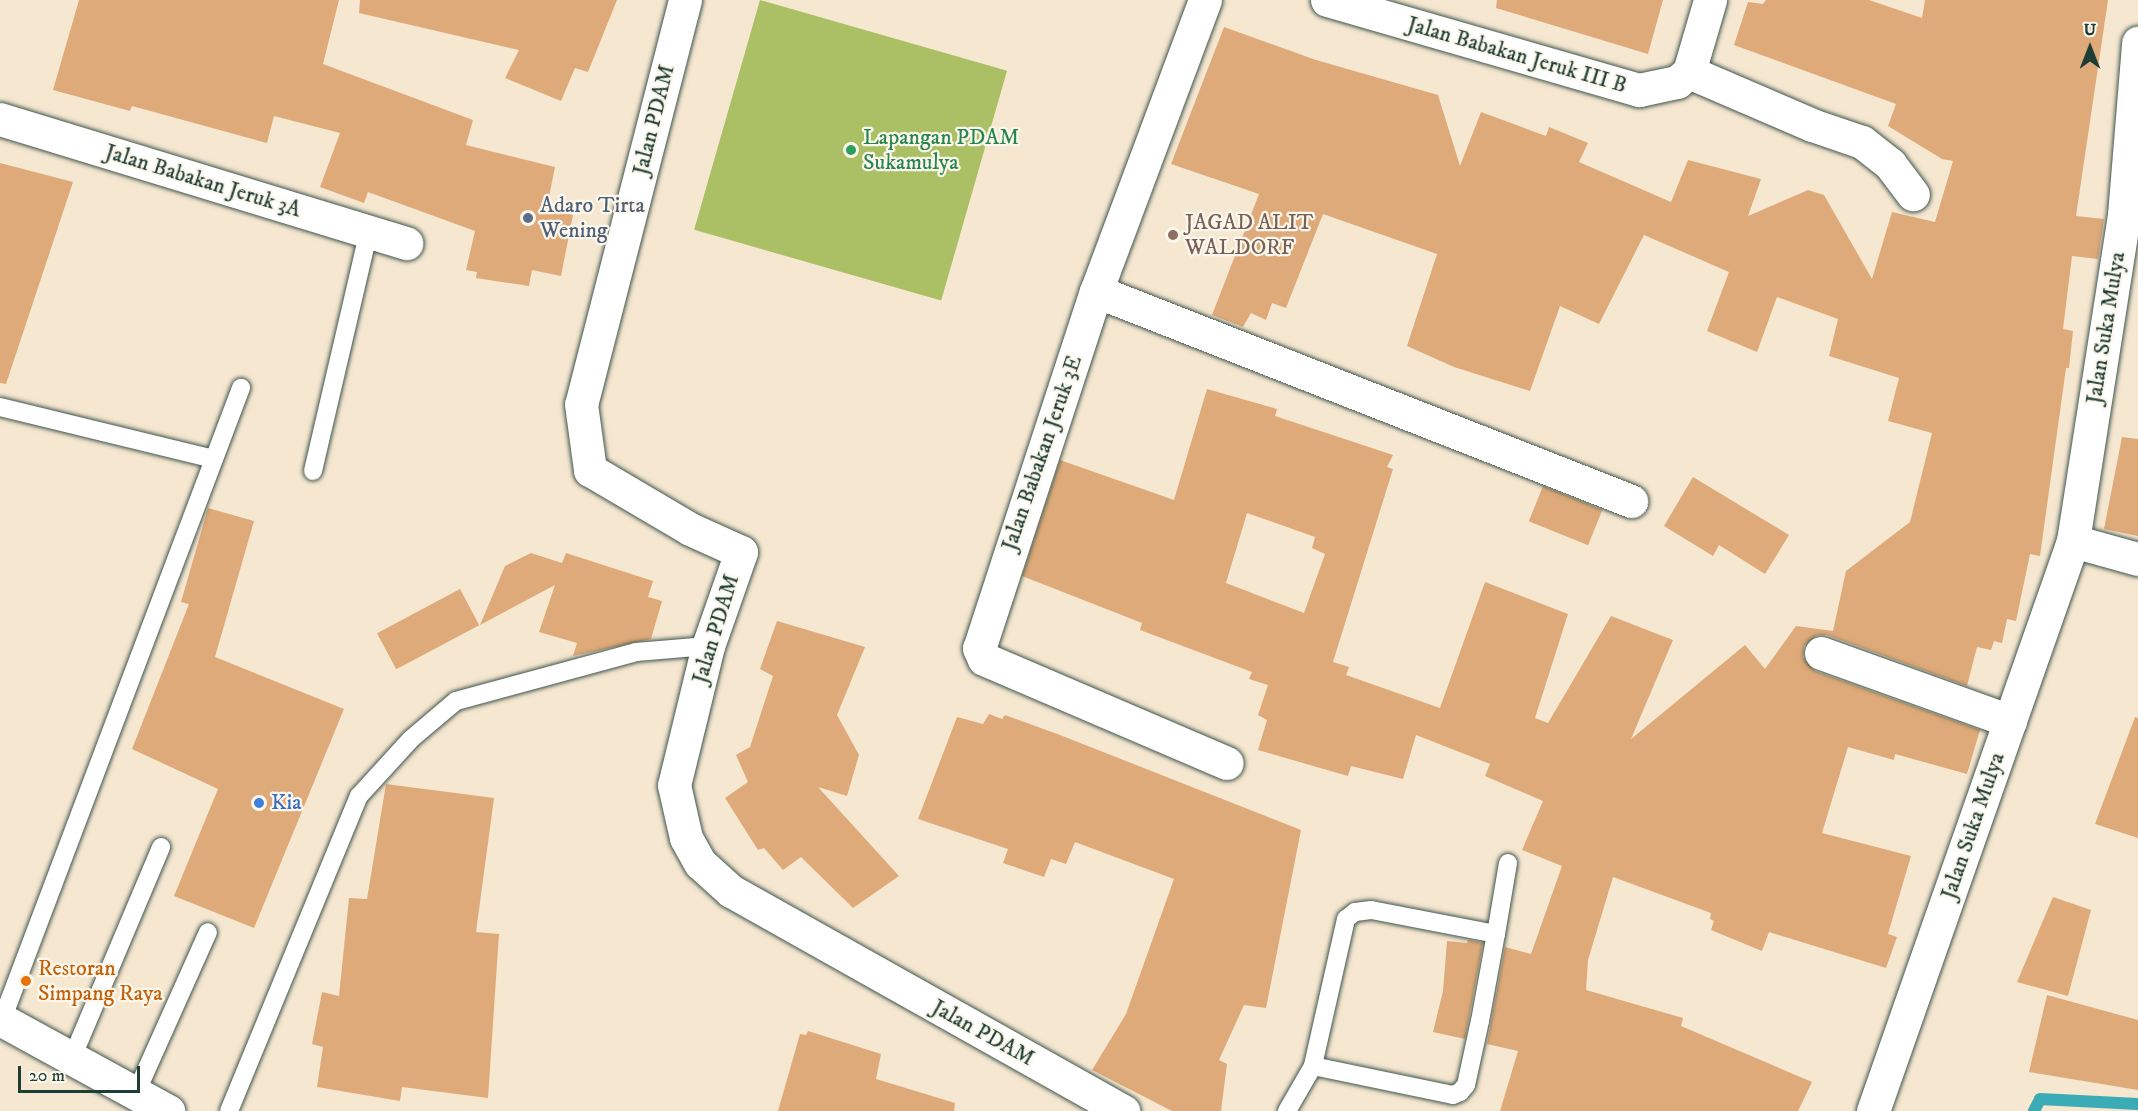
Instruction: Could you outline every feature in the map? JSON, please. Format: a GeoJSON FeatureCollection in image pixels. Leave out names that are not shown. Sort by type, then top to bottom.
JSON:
{"type":"FeatureCollection","features":[{"type":"Feature","properties":{"kind":"main road","name":"Jalan PDAM"},"geometry":{"type":"LineString","coordinates":[[685,0],[581,404],[590,470],[690,529],[741,552],[708,646],[674,785],[686,837],[700,863],[731,891],[1123,1111]]}},
{"type":"Feature","properties":{"kind":"main road","name":"Jalan Babakan Jeruk 3E"},"geometry":{"type":"LineString","coordinates":[[1204,0],[1096,291],[979,648],[984,658],[1227,764]]}},
{"type":"Feature","properties":{"kind":"main road","name":"Jalan Babakan Jeruk III B"},"geometry":{"type":"LineString","coordinates":[[1327,0],[1639,90],[1677,82],[1689,72]]}},
{"type":"Feature","properties":{"kind":"main road"},"geometry":{"type":"LineString","coordinates":[[1710,0],[1689,72],[1812,125],[1862,142],[1890,164],[1912,194]]}},
{"type":"Feature","properties":{"kind":"main road","name":"Jalan Suka Mulya"},"geometry":{"type":"LineString","coordinates":[[1873,1111],[2073,541],[2131,215],[2138,43]]}},
{"type":"Feature","properties":{"kind":"main road","name":"Jalan Babakan Jeruk 3A"},"geometry":{"type":"LineString","coordinates":[[0,119],[406,243]]}},
{"type":"Feature","properties":{"kind":"main road"},"geometry":{"type":"LineString","coordinates":[[1096,291],[1631,501]]}},
{"type":"Feature","properties":{"kind":"main road"},"geometry":{"type":"LineString","coordinates":[[2073,541],[2138,559]]}},
{"type":"Feature","properties":{"kind":"main road"},"geometry":{"type":"LineString","coordinates":[[1821,653],[2010,721]]}},
{"type":"Feature","properties":{"kind":"main road"},"geometry":{"type":"LineString","coordinates":[[1,1019],[168,1111]]}},
{"type":"Feature","properties":{"kind":"lane"},"geometry":{"type":"LineString","coordinates":[[313,471],[369,231]]}},
{"type":"Feature","properties":{"kind":"lane"},"geometry":{"type":"LineString","coordinates":[[1,1019],[240,388]]}},
{"type":"Feature","properties":{"kind":"lane"},"geometry":{"type":"LineString","coordinates":[[0,407],[214,459]]}},
{"type":"Feature","properties":{"kind":"lane"},"geometry":{"type":"LineString","coordinates":[[229,1111],[359,796],[411,739],[456,701],[636,652],[708,646]]}},
{"type":"Feature","properties":{"kind":"lane"},"geometry":{"type":"LineString","coordinates":[[72,1058],[161,847]]}},
{"type":"Feature","properties":{"kind":"lane"},"geometry":{"type":"LineString","coordinates":[[1313,1066],[1452,1095],[1460,1092],[1471,1064],[1508,863]]}},
{"type":"Feature","properties":{"kind":"lane"},"geometry":{"type":"LineString","coordinates":[[1287,1111],[1313,1066],[1346,919],[1355,912],[1371,910],[1496,934]]}},
{"type":"Feature","properties":{"kind":"lane"},"geometry":{"type":"LineString","coordinates":[[136,1093],[208,932]]}},
{"type":"Feature","properties":{"kind":"green space","name":"Lapangan PDAM Sukamulya"},"geometry":{"type":"Polygon","coordinates":[[[760,0],[1007,71],[941,301],[694,230],[760,0]]]}},
{"type":"Feature","properties":{"kind":"building"},"geometry":{"type":"Polygon","coordinates":[[[79,0],[339,0],[323,64],[473,120],[466,145],[555,167],[547,207],[573,215],[561,276],[532,270],[529,286],[476,278],[477,272],[466,270],[475,231],[368,192],[364,203],[320,187],[340,133],[274,116],[267,143],[132,106],[130,111],[53,90],[79,0]]]}},
{"type":"Feature","properties":{"kind":"building"},"geometry":{"type":"Polygon","coordinates":[[[360,0],[617,0],[588,72],[575,68],[561,101],[505,78],[519,50],[359,13],[360,0]]]}},
{"type":"Feature","properties":{"kind":"building"},"geometry":{"type":"Polygon","coordinates":[[[1497,0],[1663,0],[1648,54],[1496,8],[1497,0]]]}},
{"type":"Feature","properties":{"kind":"building"},"geometry":{"type":"Polygon","coordinates":[[[1766,0],[1869,0],[1922,18],[1925,0],[2108,0],[2076,216],[2104,219],[2098,259],[2072,256],[2063,329],[2073,331],[2040,556],[2030,554],[2016,621],[2007,619],[2002,643],[1994,641],[1991,650],[1977,647],[1967,686],[1827,635],[1817,635],[1804,646],[1803,657],[1815,671],[1980,730],[1967,774],[1895,754],[1894,760],[1848,747],[1822,833],[1911,856],[1888,934],[1897,937],[1886,968],[1769,932],[1762,951],[1711,930],[1714,921],[1710,919],[1711,913],[1613,877],[1588,960],[1586,990],[1683,1018],[1681,1026],[1812,1082],[1798,1111],[1500,1111],[1518,1051],[1487,1044],[1505,947],[1531,954],[1562,866],[1522,850],[1543,801],[1485,776],[1490,764],[1416,735],[1403,779],[1351,766],[1348,776],[1258,750],[1267,720],[1258,715],[1268,685],[1249,679],[1252,672],[1140,630],[1142,623],[1022,576],[1060,460],[1174,500],[1207,389],[1277,409],[1275,416],[1393,455],[1387,467],[1393,469],[1333,662],[1349,667],[1346,675],[1440,708],[1485,582],[1568,614],[1535,718],[1548,723],[1611,616],[1673,640],[1631,739],[1745,645],[1765,669],[1796,626],[1833,631],[1846,571],[1910,522],[1932,433],[1888,421],[1899,378],[1829,356],[1838,319],[1777,297],[1757,352],[1707,331],[1729,272],[1644,235],[1599,324],[1560,306],[1530,391],[1454,367],[1407,346],[1437,254],[1323,214],[1286,308],[1272,303],[1266,320],[1251,313],[1243,327],[1212,315],[1259,194],[1171,164],[1224,27],[1316,60],[1438,95],[1460,166],[1481,112],[1546,136],[1549,127],[1588,143],[1579,162],[1671,202],[1688,160],[1761,179],[1748,216],[1808,190],[1824,195],[1872,279],[1892,212],[1935,222],[1953,161],[1942,159],[1888,126],[1896,104],[1734,45],[1748,2],[1763,4],[1766,0]],[[1247,513],[1226,583],[1304,613],[1325,554],[1312,548],[1315,537],[1247,513]]]}},
{"type":"Feature","properties":{"kind":"building"},"geometry":{"type":"Polygon","coordinates":[[[0,163],[73,182],[6,384],[0,383],[0,163]]]}},
{"type":"Feature","properties":{"kind":"building"},"geometry":{"type":"Polygon","coordinates":[[[2122,437],[2138,439],[2138,536],[2104,529],[2122,437]]]}},
{"type":"Feature","properties":{"kind":"building"},"geometry":{"type":"Polygon","coordinates":[[[1693,477],[1789,535],[1765,574],[1719,545],[1713,556],[1664,526],[1693,477]]]}},
{"type":"Feature","properties":{"kind":"building"},"geometry":{"type":"Polygon","coordinates":[[[1543,486],[1602,510],[1588,545],[1529,521],[1543,486]]]}},
{"type":"Feature","properties":{"kind":"building"},"geometry":{"type":"Polygon","coordinates":[[[208,508],[254,521],[215,657],[344,709],[254,928],[174,896],[218,789],[132,749],[189,604],[181,602],[208,508]]]}},
{"type":"Feature","properties":{"kind":"building"},"geometry":{"type":"Polygon","coordinates":[[[531,553],[562,563],[566,553],[653,581],[648,597],[662,601],[651,639],[573,656],[577,643],[539,632],[555,585],[480,625],[505,566],[531,553]]]}},
{"type":"Feature","properties":{"kind":"building"},"geometry":{"type":"Polygon","coordinates":[[[460,589],[479,625],[396,669],[377,633],[460,589]]]}},
{"type":"Feature","properties":{"kind":"building"},"geometry":{"type":"Polygon","coordinates":[[[777,621],[865,647],[837,715],[859,755],[847,796],[818,787],[899,876],[853,908],[801,857],[783,870],[764,848],[758,850],[725,798],[748,782],[736,755],[750,747],[773,676],[760,669],[777,621]]]}},
{"type":"Feature","properties":{"kind":"building"},"geometry":{"type":"Polygon","coordinates":[[[989,714],[1002,719],[1005,715],[1060,735],[1301,830],[1266,1008],[1244,1005],[1219,1060],[1227,1064],[1221,1111],[1172,1111],[1092,1070],[1126,1014],[1174,879],[1075,842],[1066,864],[1051,859],[1044,877],[1003,863],[1008,849],[918,819],[957,717],[983,724],[989,714]]]}},
{"type":"Feature","properties":{"kind":"building"},"geometry":{"type":"Polygon","coordinates":[[[2135,717],[2138,718],[2138,838],[2095,824],[2135,717]]]}},
{"type":"Feature","properties":{"kind":"building"},"geometry":{"type":"Polygon","coordinates":[[[386,784],[494,798],[476,932],[499,934],[488,1098],[402,1087],[400,1101],[317,1087],[323,1047],[312,1044],[322,992],[339,996],[349,898],[367,899],[386,784]]]}},
{"type":"Feature","properties":{"kind":"building"},"geometry":{"type":"Polygon","coordinates":[[[2053,897],[2091,910],[2068,996],[2017,982],[2053,897]]]}},
{"type":"Feature","properties":{"kind":"building"},"geometry":{"type":"Polygon","coordinates":[[[1468,940],[1483,943],[1465,1039],[1433,1032],[1443,991],[1447,941],[1467,943],[1468,940]]]}},
{"type":"Feature","properties":{"kind":"building"},"geometry":{"type":"Polygon","coordinates":[[[2047,995],[2138,1020],[2138,1090],[2029,1072],[2047,995]]]}},
{"type":"Feature","properties":{"kind":"building"},"geometry":{"type":"Polygon","coordinates":[[[808,1031],[881,1054],[876,1079],[955,1103],[954,1111],[778,1111],[800,1034],[806,1035],[808,1031]]]}},
{"type":"Feature","properties":{"kind":"waterway"},"geometry":{"type":"LineString","coordinates":[[2034,1111],[2040,1099],[2138,1104]]}},
{"type":"Feature","properties":{"kind":"place","name":"Lapangan PDAM Sukamulya"},"geometry":{"type":"Point","coordinates":[851,150]}},
{"type":"Feature","properties":{"kind":"place","name":"Adaro Tirta Wening"},"geometry":{"type":"Point","coordinates":[528,218]}},
{"type":"Feature","properties":{"kind":"place","name":"JAGAD ALIT WALDORF"},"geometry":{"type":"Point","coordinates":[1173,235]}},
{"type":"Feature","properties":{"kind":"place","name":"Kia"},"geometry":{"type":"Point","coordinates":[259,803]}},
{"type":"Feature","properties":{"kind":"place","name":"Restoran Simpang Raya"},"geometry":{"type":"Point","coordinates":[26,981]}}]}
